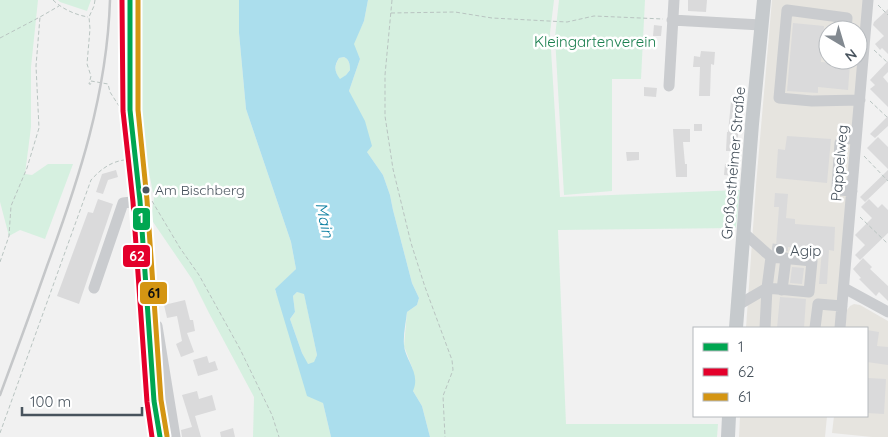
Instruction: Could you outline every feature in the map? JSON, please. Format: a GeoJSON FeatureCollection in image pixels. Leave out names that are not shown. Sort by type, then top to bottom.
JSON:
{"type":"FeatureCollection","features":[{"type":"Feature","properties":{"kind":"main road"},"geometry":{"type":"LineString","coordinates":[[130,0],[130,110],[135,158],[145,200],[148,322],[154,401],[160,437]]}},
{"type":"Feature","properties":{"kind":"main road","name":"Großostheimer Straße"},"geometry":{"type":"LineString","coordinates":[[736,327],[764,0]]}},
{"type":"Feature","properties":{"kind":"main road"},"geometry":{"type":"LineString","coordinates":[[728,437],[729,417]]}},
{"type":"Feature","properties":{"kind":"street"},"geometry":{"type":"LineString","coordinates":[[669,86],[674,0]]}},
{"type":"Feature","properties":{"kind":"street","name":"Pappelweg"},"geometry":{"type":"LineString","coordinates":[[868,20],[873,2]]}},
{"type":"Feature","properties":{"kind":"street"},"geometry":{"type":"LineString","coordinates":[[847,20],[847,18],[787,10],[780,98],[812,101],[860,96]]}},
{"type":"Feature","properties":{"kind":"street"},"geometry":{"type":"LineString","coordinates":[[672,20],[761,25]]}},
{"type":"Feature","properties":{"kind":"street","name":"Pappelweg"},"geometry":{"type":"LineString","coordinates":[[840,327],[861,70]]}},
{"type":"Feature","properties":{"kind":"street"},"geometry":{"type":"LineString","coordinates":[[852,191],[838,190],[836,186],[840,142],[844,139],[856,143]]}},
{"type":"Feature","properties":{"kind":"street"},"geometry":{"type":"LineString","coordinates":[[94,288],[123,203],[145,200]]}},
{"type":"Feature","properties":{"kind":"street"},"geometry":{"type":"LineString","coordinates":[[744,233],[779,255],[812,261],[809,292],[818,304],[815,327]]}},
{"type":"Feature","properties":{"kind":"street"},"geometry":{"type":"LineString","coordinates":[[765,327],[775,289],[779,255]]}},
{"type":"Feature","properties":{"kind":"street"},"geometry":{"type":"LineString","coordinates":[[844,288],[888,312]]}},
{"type":"Feature","properties":{"kind":"street"},"geometry":{"type":"LineString","coordinates":[[738,305],[775,289],[809,292]]}},
{"type":"Feature","properties":{"kind":"street"},"geometry":{"type":"LineString","coordinates":[[818,304],[842,306]]}},
{"type":"Feature","properties":{"kind":"street"},"geometry":{"type":"LineString","coordinates":[[148,322],[157,326],[174,437]]}},
{"type":"Feature","properties":{"kind":"path"},"geometry":{"type":"LineString","coordinates":[[53,0],[59,6],[88,17]]}},
{"type":"Feature","properties":{"kind":"path"},"geometry":{"type":"LineString","coordinates":[[95,0],[88,17],[90,29],[88,64],[91,76],[89,84],[92,81],[108,84],[110,92],[120,107],[130,110]]}},
{"type":"Feature","properties":{"kind":"path"},"geometry":{"type":"LineString","coordinates":[[392,0],[385,75],[385,116],[393,169],[411,244],[452,360],[453,370],[443,396],[445,437]]}},
{"type":"Feature","properties":{"kind":"path"},"geometry":{"type":"LineString","coordinates":[[873,2],[888,15]]}},
{"type":"Feature","properties":{"kind":"path"},"geometry":{"type":"LineString","coordinates":[[0,38],[59,6]]}},
{"type":"Feature","properties":{"kind":"path"},"geometry":{"type":"LineString","coordinates":[[390,13],[455,12],[492,18],[567,22],[594,16],[672,20]]}},
{"type":"Feature","properties":{"kind":"path"},"geometry":{"type":"LineString","coordinates":[[0,262],[10,236],[11,206],[27,168],[39,128],[36,66],[40,17]]}},
{"type":"Feature","properties":{"kind":"path"},"geometry":{"type":"LineString","coordinates":[[868,47],[888,63]]}},
{"type":"Feature","properties":{"kind":"path"},"geometry":{"type":"LineString","coordinates":[[860,96],[888,118]]}},
{"type":"Feature","properties":{"kind":"path"},"geometry":{"type":"LineString","coordinates":[[856,143],[888,181]]}},
{"type":"Feature","properties":{"kind":"path"},"geometry":{"type":"LineString","coordinates":[[0,433],[91,180],[102,168],[119,160],[135,158]]}},
{"type":"Feature","properties":{"kind":"path"},"geometry":{"type":"LineString","coordinates":[[145,200],[199,275],[240,349],[272,415],[279,437]]}},
{"type":"Feature","properties":{"kind":"path"},"geometry":{"type":"LineString","coordinates":[[850,207],[888,244]]}},
{"type":"Feature","properties":{"kind":"shaded area"},"geometry":{"type":"Polygon","coordinates":[[[772,0],[866,0],[864,20],[818,20],[818,70],[860,70],[836,327],[746,327],[772,0]]]}},
{"type":"Feature","properties":{"kind":"shaded area"},"geometry":{"type":"Polygon","coordinates":[[[854,304],[860,305],[888,321],[888,437],[832,433],[834,417],[868,417],[868,327],[845,327],[847,310],[854,304]]]}},
{"type":"Feature","properties":{"kind":"shaded area"},"geometry":{"type":"Polygon","coordinates":[[[740,417],[827,417],[825,437],[739,437],[740,417]]]}},
{"type":"Feature","properties":{"kind":"green space"},"geometry":{"type":"Polygon","coordinates":[[[0,0],[38,0],[31,67],[31,127],[25,174],[32,175],[48,164],[73,164],[45,239],[20,230],[9,236],[0,202],[0,0]]]}},
{"type":"Feature","properties":{"kind":"green space"},"geometry":{"type":"Polygon","coordinates":[[[58,0],[91,0],[87,11],[58,0]]]}},
{"type":"Feature","properties":{"kind":"green space"},"geometry":{"type":"Polygon","coordinates":[[[142,0],[239,0],[239,33],[246,109],[291,242],[296,269],[275,290],[323,403],[331,437],[253,437],[254,397],[192,279],[151,219],[154,198],[140,109],[142,0]]]}},
{"type":"Feature","properties":{"kind":"green space"},"geometry":{"type":"Polygon","coordinates":[[[368,0],[554,0],[550,33],[560,197],[740,190],[736,228],[558,230],[566,424],[718,424],[717,437],[430,437],[422,406],[413,391],[413,370],[404,346],[407,312],[417,305],[419,298],[412,283],[390,195],[383,175],[367,152],[349,91],[360,59],[353,44],[364,21],[368,0]]]}},
{"type":"Feature","properties":{"kind":"green space","name":"Kleingartenverein"},"geometry":{"type":"Polygon","coordinates":[[[559,0],[645,0],[641,79],[612,79],[612,191],[564,195],[555,37],[559,0]]]}},
{"type":"Feature","properties":{"kind":"green space"},"geometry":{"type":"Polygon","coordinates":[[[344,57],[349,62],[350,70],[340,80],[336,67],[339,58],[344,57]]]}},
{"type":"Feature","properties":{"kind":"green space"},"geometry":{"type":"Polygon","coordinates":[[[297,292],[304,293],[317,355],[314,363],[307,364],[290,319],[295,312],[293,296],[297,292]]]}},
{"type":"Feature","properties":{"kind":"water","name":"Main"},"geometry":{"type":"Polygon","coordinates":[[[239,0],[368,0],[364,21],[354,44],[360,59],[349,91],[365,121],[372,146],[367,152],[383,175],[390,195],[412,283],[419,298],[417,305],[407,312],[404,345],[414,372],[415,384],[413,391],[422,406],[430,437],[331,437],[323,403],[307,396],[275,289],[296,269],[291,242],[246,109],[239,33],[239,0]],[[344,57],[339,58],[336,64],[336,71],[340,79],[350,70],[349,62],[344,57]],[[297,292],[293,296],[295,312],[290,319],[308,364],[314,362],[317,355],[304,294],[297,292]]]}},
{"type":"Feature","properties":{"kind":"building"},"geometry":{"type":"Polygon","coordinates":[[[688,0],[707,0],[706,12],[688,11],[688,0]]]}},
{"type":"Feature","properties":{"kind":"building"},"geometry":{"type":"Polygon","coordinates":[[[888,9],[888,54],[882,48],[880,50],[875,44],[884,36],[873,25],[888,9]]]}},
{"type":"Feature","properties":{"kind":"building"},"geometry":{"type":"Polygon","coordinates":[[[793,23],[818,25],[818,70],[850,70],[848,90],[818,87],[818,93],[787,91],[793,23]]]}},
{"type":"Feature","properties":{"kind":"building"},"geometry":{"type":"Polygon","coordinates":[[[654,25],[662,26],[661,36],[653,36],[654,25]]]}},
{"type":"Feature","properties":{"kind":"building"},"geometry":{"type":"Polygon","coordinates":[[[701,51],[715,52],[714,65],[711,64],[710,96],[699,96],[700,67],[693,67],[694,56],[700,57],[701,51]]]}},
{"type":"Feature","properties":{"kind":"building"},"geometry":{"type":"Polygon","coordinates":[[[888,61],[888,72],[883,77],[888,83],[888,107],[870,89],[875,85],[870,80],[888,61]]]}},
{"type":"Feature","properties":{"kind":"building"},"geometry":{"type":"Polygon","coordinates":[[[644,87],[657,88],[656,97],[644,96],[644,87]]]}},
{"type":"Feature","properties":{"kind":"building"},"geometry":{"type":"Polygon","coordinates":[[[731,102],[741,103],[737,151],[726,151],[731,102]]]}},
{"type":"Feature","properties":{"kind":"building"},"geometry":{"type":"Polygon","coordinates":[[[888,116],[888,126],[875,138],[870,134],[888,116]]]}},
{"type":"Feature","properties":{"kind":"building"},"geometry":{"type":"Polygon","coordinates":[[[694,124],[702,124],[702,131],[694,131],[694,124]]]}},
{"type":"Feature","properties":{"kind":"building"},"geometry":{"type":"Polygon","coordinates":[[[673,129],[690,129],[690,142],[683,142],[687,177],[676,177],[673,129]]]}},
{"type":"Feature","properties":{"kind":"building"},"geometry":{"type":"Polygon","coordinates":[[[787,136],[831,139],[827,183],[776,178],[778,149],[785,150],[787,136]]]}},
{"type":"Feature","properties":{"kind":"building"},"geometry":{"type":"Polygon","coordinates":[[[878,137],[888,147],[888,169],[867,148],[878,137]]]}},
{"type":"Feature","properties":{"kind":"building"},"geometry":{"type":"Polygon","coordinates":[[[626,152],[639,152],[639,160],[627,161],[626,152]]]}},
{"type":"Feature","properties":{"kind":"building"},"geometry":{"type":"Polygon","coordinates":[[[725,164],[735,165],[735,176],[724,175],[725,164]]]}},
{"type":"Feature","properties":{"kind":"building"},"geometry":{"type":"Polygon","coordinates":[[[116,170],[118,177],[108,180],[103,194],[96,192],[102,174],[116,170]]]}},
{"type":"Feature","properties":{"kind":"building"},"geometry":{"type":"Polygon","coordinates":[[[888,170],[888,180],[865,202],[860,197],[888,170]]]}},
{"type":"Feature","properties":{"kind":"building"},"geometry":{"type":"Polygon","coordinates":[[[775,193],[788,194],[786,218],[795,219],[795,224],[835,227],[834,251],[829,250],[827,284],[819,284],[822,250],[788,247],[788,251],[785,251],[772,248],[772,246],[776,246],[779,207],[774,207],[775,193]]]}},
{"type":"Feature","properties":{"kind":"building"},"geometry":{"type":"Polygon","coordinates":[[[98,199],[113,204],[79,304],[57,296],[88,212],[93,213],[98,199]]]}},
{"type":"Feature","properties":{"kind":"building"},"geometry":{"type":"Polygon","coordinates":[[[869,199],[878,208],[882,204],[888,210],[888,233],[860,260],[855,255],[865,245],[855,235],[872,218],[861,207],[869,199]]]}},
{"type":"Feature","properties":{"kind":"building"},"geometry":{"type":"Polygon","coordinates":[[[863,258],[872,267],[870,269],[888,286],[888,301],[879,292],[876,296],[859,279],[861,278],[853,269],[863,258]]]}},
{"type":"Feature","properties":{"kind":"building"},"geometry":{"type":"Polygon","coordinates":[[[792,267],[804,268],[802,284],[790,283],[792,267]]]}},
{"type":"Feature","properties":{"kind":"building"},"geometry":{"type":"Polygon","coordinates":[[[780,297],[806,299],[804,327],[777,327],[780,297]]]}},
{"type":"Feature","properties":{"kind":"building"},"geometry":{"type":"Polygon","coordinates":[[[185,300],[195,331],[187,333],[194,352],[181,357],[176,344],[182,341],[177,316],[167,318],[164,305],[185,300]]]}},
{"type":"Feature","properties":{"kind":"building"},"geometry":{"type":"Polygon","coordinates":[[[868,330],[879,332],[877,346],[888,347],[888,365],[868,362],[868,330]]]}},
{"type":"Feature","properties":{"kind":"building"},"geometry":{"type":"Polygon","coordinates":[[[207,356],[209,363],[215,361],[218,370],[198,376],[193,360],[207,356]]]}},
{"type":"Feature","properties":{"kind":"building"},"geometry":{"type":"Polygon","coordinates":[[[868,378],[886,379],[884,414],[868,413],[868,378]]]}},
{"type":"Feature","properties":{"kind":"building"},"geometry":{"type":"Polygon","coordinates":[[[197,391],[199,399],[212,395],[216,410],[195,416],[201,437],[182,437],[181,430],[192,427],[182,395],[197,391]]]}},
{"type":"Feature","properties":{"kind":"building"},"geometry":{"type":"Polygon","coordinates":[[[233,428],[235,437],[221,437],[220,432],[233,428]]]}},
{"type":"Feature","properties":{"kind":"tunnel"},"geometry":{"type":"LineString","coordinates":[[772,249],[788,251]]}},
{"type":"Feature","properties":{"kind":"railway"},"geometry":{"type":"LineString","coordinates":[[0,395],[70,201],[89,136],[103,69],[108,35],[110,0]]}},
{"type":"Feature","properties":{"kind":"transit line","name":"62"},"geometry":{"type":"LineString","coordinates":[[122,0],[123,111],[133,202],[147,402],[152,437]]}},
{"type":"Feature","properties":{"kind":"transit line","name":"1"},"geometry":{"type":"LineString","coordinates":[[130,0],[130,110],[140,201],[154,401],[160,437]]}},
{"type":"Feature","properties":{"kind":"transit line","name":"61"},"geometry":{"type":"LineString","coordinates":[[138,0],[138,110],[147,200],[161,400],[167,436]]}},
{"type":"Feature","properties":{"kind":"place","name":"Am Bischberg"},"geometry":{"type":"Point","coordinates":[146,190]}},
{"type":"Feature","properties":{"kind":"place","name":"Agip"},"geometry":{"type":"Point","coordinates":[780,250]}}]}
